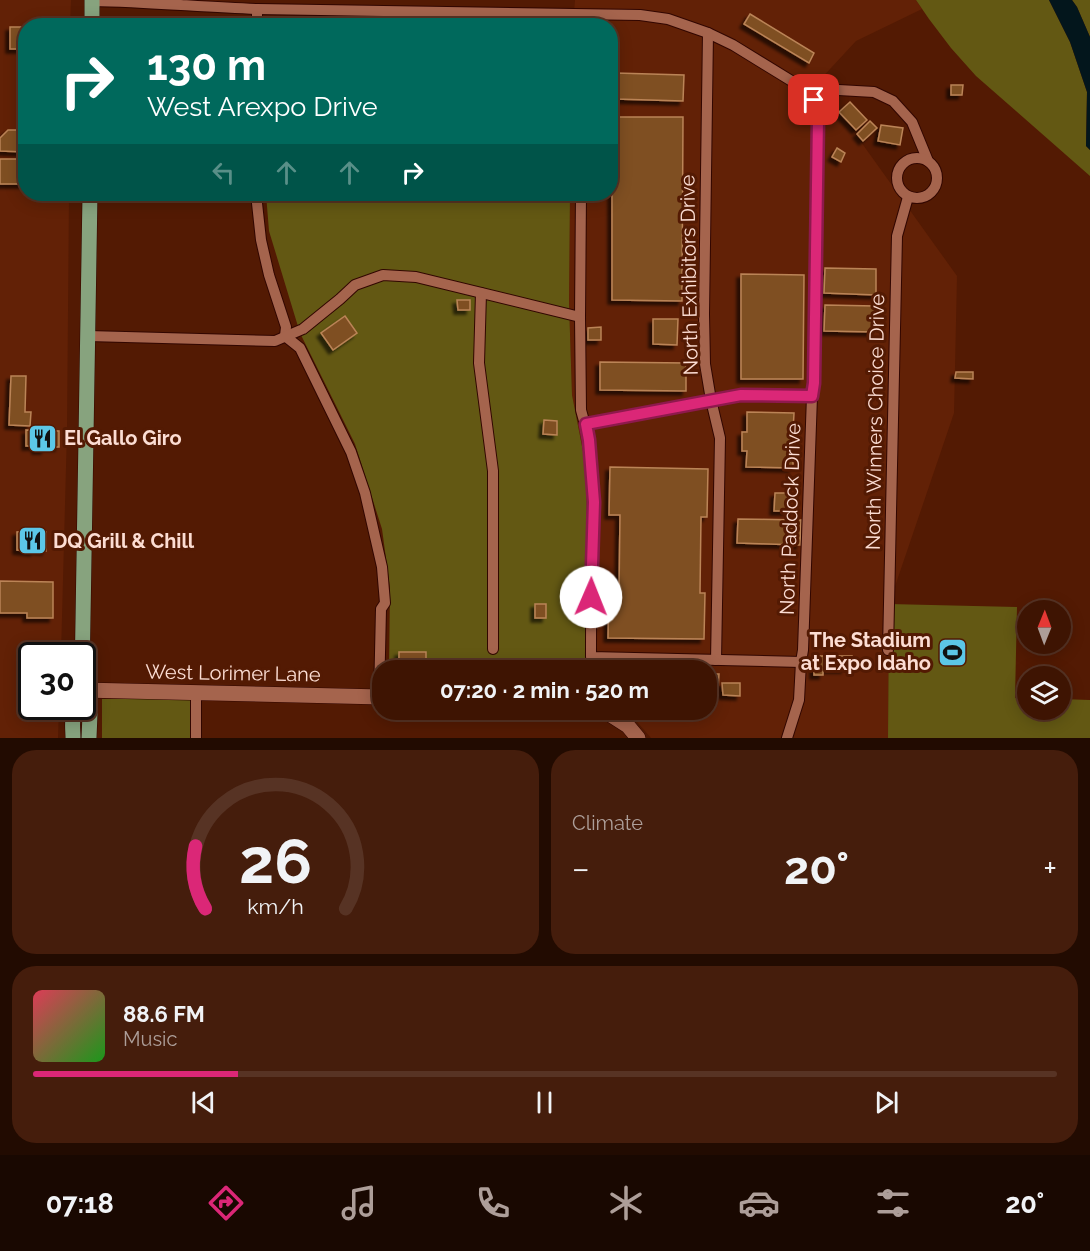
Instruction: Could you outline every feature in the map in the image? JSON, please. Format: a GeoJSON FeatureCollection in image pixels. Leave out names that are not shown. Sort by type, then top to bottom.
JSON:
{"type":"FeatureCollection","features":[{"type":"Feature","properties":{"kind":"main road"},"geometry":{"type":"LineString","coordinates":[[92,1],[92,18]]}},
{"type":"Feature","properties":{"kind":"main road"},"geometry":{"type":"LineString","coordinates":[[83,642],[90,201]]}},
{"type":"Feature","properties":{"kind":"main road"},"geometry":{"type":"LineString","coordinates":[[73,720],[73,738]]}},
{"type":"Feature","properties":{"kind":"main road"},"geometry":{"type":"LineString","coordinates":[[89,738],[90,720]]}},
{"type":"Feature","properties":{"kind":"street"},"geometry":{"type":"LineString","coordinates":[[92,1],[524,18]]}},
{"type":"Feature","properties":{"kind":"street"},"geometry":{"type":"LineString","coordinates":[[257,9],[257,18]]}},
{"type":"Feature","properties":{"kind":"street"},"geometry":{"type":"LineString","coordinates":[[606,18],[640,15],[668,19],[734,45],[803,88],[874,92],[893,101],[912,122],[928,161]]}},
{"type":"Feature","properties":{"kind":"street","name":"North Exhibitors Drive"},"geometry":{"type":"LineString","coordinates":[[708,33],[704,314],[705,364],[720,438],[716,660]]}},
{"type":"Feature","properties":{"kind":"street","name":"North Paddock Drive"},"geometry":{"type":"LineString","coordinates":[[787,738],[799,700],[803,650],[814,383],[818,119],[814,100],[803,88]]}},
{"type":"Feature","properties":{"kind":"street"},"geometry":{"type":"LineString","coordinates":[[915,158],[928,161],[936,171],[936,185],[933,191],[922,198],[908,197],[896,182],[899,169],[903,163],[915,158]]}},
{"type":"Feature","properties":{"kind":"street","name":"North Winners Choice Drive"},"geometry":{"type":"LineString","coordinates":[[888,650],[897,236],[908,197]]}},
{"type":"Feature","properties":{"kind":"street"},"geometry":{"type":"LineString","coordinates":[[257,201],[261,240],[269,275],[286,327],[285,336]]}},
{"type":"Feature","properties":{"kind":"street"},"geometry":{"type":"LineString","coordinates":[[581,201],[581,410],[589,440],[594,502],[591,657],[716,660]]}},
{"type":"Feature","properties":{"kind":"street"},"geometry":{"type":"LineString","coordinates":[[88,336],[275,341],[303,329],[355,285],[382,275],[416,277],[580,317]]}},
{"type":"Feature","properties":{"kind":"street"},"geometry":{"type":"LineString","coordinates":[[481,292],[479,363],[493,471],[493,649]]}},
{"type":"Feature","properties":{"kind":"street"},"geometry":{"type":"LineString","coordinates":[[285,336],[300,348],[351,452],[366,493],[382,567],[385,603],[381,609],[381,660]]}},
{"type":"Feature","properties":{"kind":"street"},"geometry":{"type":"LineString","coordinates":[[586,424],[741,395],[812,396]]}},
{"type":"Feature","properties":{"kind":"street"},"geometry":{"type":"LineString","coordinates":[[717,660],[801,662]]}},
{"type":"Feature","properties":{"kind":"street","name":"West Lorimer Lane"},"geometry":{"type":"LineString","coordinates":[[96,690],[372,697]]}},
{"type":"Feature","properties":{"kind":"street"},"geometry":{"type":"LineString","coordinates":[[196,693],[196,738]]}},
{"type":"Feature","properties":{"kind":"street"},"geometry":{"type":"LineString","coordinates":[[619,720],[628,726],[638,738]]}},
{"type":"Feature","properties":{"kind":"shaded area"},"geometry":{"type":"Polygon","coordinates":[[[0,0],[71,0],[70,18],[18,18],[18,201],[69,201],[67,430],[61,642],[18,642],[18,720],[59,720],[58,738],[0,738],[0,0]]]}},
{"type":"Feature","properties":{"kind":"shaded area"},"geometry":{"type":"Polygon","coordinates":[[[575,0],[916,0],[922,9],[856,41],[818,82],[957,276],[954,413],[889,604],[888,738],[651,738],[636,720],[717,720],[717,660],[595,660],[598,528],[572,395],[569,303],[570,201],[618,201],[618,18],[574,18],[575,0]]]}},
{"type":"Feature","properties":{"kind":"shaded area"},"geometry":{"type":"Polygon","coordinates":[[[916,0],[1049,0],[1070,42],[1087,92],[1086,146],[1090,150],[1090,176],[976,76],[951,48],[916,0]]]}},
{"type":"Feature","properties":{"kind":"shaded area"},"geometry":{"type":"Polygon","coordinates":[[[1049,0],[1072,0],[1090,37],[1090,150],[1086,146],[1087,92],[1070,42],[1049,0]]]}},
{"type":"Feature","properties":{"kind":"shaded area"},"geometry":{"type":"Polygon","coordinates":[[[1072,0],[1090,0],[1090,37],[1077,7],[1072,0]]]}},
{"type":"Feature","properties":{"kind":"shaded area"},"geometry":{"type":"Polygon","coordinates":[[[267,201],[570,201],[569,303],[572,395],[598,528],[595,660],[389,660],[390,588],[382,529],[355,444],[300,333],[269,231],[267,201]]]}},
{"type":"Feature","properties":{"kind":"shaded area","name":"The Stadium at Expo Idaho"},"geometry":{"type":"Polygon","coordinates":[[[889,604],[1017,607],[1015,698],[1017,698],[1017,720],[1071,720],[1071,699],[1090,700],[1090,738],[888,738],[889,604]]]}},
{"type":"Feature","properties":{"kind":"shaded area"},"geometry":{"type":"Polygon","coordinates":[[[102,699],[191,699],[192,738],[102,738],[102,699]]]}},
{"type":"Feature","properties":{"kind":"building"},"geometry":{"type":"Polygon","coordinates":[[[750,14],[814,53],[809,63],[744,24],[750,14]]]}},
{"type":"Feature","properties":{"kind":"building"},"geometry":{"type":"Polygon","coordinates":[[[10,27],[18,27],[18,49],[10,49],[10,27]]]}},
{"type":"Feature","properties":{"kind":"building"},"geometry":{"type":"Polygon","coordinates":[[[618,73],[684,75],[683,101],[618,99],[618,73]]]}},
{"type":"Feature","properties":{"kind":"building"},"geometry":{"type":"Polygon","coordinates":[[[951,85],[963,85],[962,95],[951,95],[951,85]]]}},
{"type":"Feature","properties":{"kind":"building"},"geometry":{"type":"Polygon","coordinates":[[[850,102],[867,120],[856,130],[839,112],[850,102]]]}},
{"type":"Feature","properties":{"kind":"building"},"geometry":{"type":"Polygon","coordinates":[[[618,117],[683,117],[682,301],[612,300],[612,201],[618,201],[618,117]]]}},
{"type":"Feature","properties":{"kind":"building"},"geometry":{"type":"Polygon","coordinates":[[[870,121],[877,128],[863,141],[857,134],[870,121]]]}},
{"type":"Feature","properties":{"kind":"building"},"geometry":{"type":"Polygon","coordinates":[[[881,125],[903,128],[900,145],[878,141],[881,125]]]}},
{"type":"Feature","properties":{"kind":"building"},"geometry":{"type":"Polygon","coordinates":[[[8,130],[18,130],[18,152],[0,151],[0,138],[8,130]]]}},
{"type":"Feature","properties":{"kind":"building"},"geometry":{"type":"Polygon","coordinates":[[[837,148],[845,153],[841,162],[832,157],[837,148]]]}},
{"type":"Feature","properties":{"kind":"building"},"geometry":{"type":"Polygon","coordinates":[[[0,159],[18,159],[18,184],[0,184],[0,159]]]}},
{"type":"Feature","properties":{"kind":"building"},"geometry":{"type":"Polygon","coordinates":[[[825,268],[876,269],[876,295],[824,293],[825,268]]]}},
{"type":"Feature","properties":{"kind":"building"},"geometry":{"type":"Polygon","coordinates":[[[741,274],[804,275],[803,379],[741,379],[741,274]]]}},
{"type":"Feature","properties":{"kind":"building"},"geometry":{"type":"Polygon","coordinates":[[[457,300],[470,300],[470,310],[458,310],[457,300]]]}},
{"type":"Feature","properties":{"kind":"building"},"geometry":{"type":"Polygon","coordinates":[[[825,305],[875,306],[875,332],[824,331],[825,305]]]}},
{"type":"Feature","properties":{"kind":"building"},"geometry":{"type":"Polygon","coordinates":[[[345,316],[357,333],[333,350],[321,333],[345,316]]]}},
{"type":"Feature","properties":{"kind":"building"},"geometry":{"type":"Polygon","coordinates":[[[653,319],[678,319],[677,345],[653,344],[653,319]]]}},
{"type":"Feature","properties":{"kind":"building"},"geometry":{"type":"Polygon","coordinates":[[[601,327],[601,340],[588,340],[588,328],[601,327]]]}},
{"type":"Feature","properties":{"kind":"building"},"geometry":{"type":"Polygon","coordinates":[[[600,362],[686,363],[686,391],[600,390],[600,362]]]}},
{"type":"Feature","properties":{"kind":"building"},"geometry":{"type":"Polygon","coordinates":[[[956,372],[973,372],[973,379],[955,378],[956,372]]]}},
{"type":"Feature","properties":{"kind":"building"},"geometry":{"type":"Polygon","coordinates":[[[11,376],[26,376],[25,412],[31,412],[30,426],[9,425],[11,376]]]}},
{"type":"Feature","properties":{"kind":"building"},"geometry":{"type":"Polygon","coordinates":[[[747,412],[794,413],[793,432],[799,432],[799,453],[793,453],[793,468],[746,467],[747,451],[742,451],[742,432],[747,432],[747,412]]]}},
{"type":"Feature","properties":{"kind":"building"},"geometry":{"type":"Polygon","coordinates":[[[544,420],[557,421],[557,435],[543,434],[544,420]]]}},
{"type":"Feature","properties":{"kind":"building","name":"El Gallo Giro"},"geometry":{"type":"Polygon","coordinates":[[[26,430],[59,431],[59,447],[45,447],[45,450],[36,450],[36,446],[26,446],[26,430]]]}},
{"type":"Feature","properties":{"kind":"building"},"geometry":{"type":"Polygon","coordinates":[[[610,467],[708,469],[707,517],[701,517],[700,593],[705,593],[704,639],[608,638],[609,591],[619,592],[620,515],[609,515],[610,467]]]}},
{"type":"Feature","properties":{"kind":"building"},"geometry":{"type":"Polygon","coordinates":[[[775,493],[787,493],[787,511],[774,511],[775,493]]]}},
{"type":"Feature","properties":{"kind":"building"},"geometry":{"type":"Polygon","coordinates":[[[738,519],[801,520],[800,545],[737,543],[738,519]]]}},
{"type":"Feature","properties":{"kind":"building","name":"DQ Grill & Chill"},"geometry":{"type":"Polygon","coordinates":[[[17,532],[46,532],[46,551],[17,550],[17,532]]]}},
{"type":"Feature","properties":{"kind":"building"},"geometry":{"type":"Polygon","coordinates":[[[0,581],[53,582],[53,618],[27,618],[27,613],[0,613],[0,581]]]}},
{"type":"Feature","properties":{"kind":"building"},"geometry":{"type":"Polygon","coordinates":[[[535,604],[546,604],[546,618],[535,618],[535,604]]]}},
{"type":"Feature","properties":{"kind":"building"},"geometry":{"type":"Polygon","coordinates":[[[399,652],[426,652],[426,660],[399,660],[399,652]]]}},
{"type":"Feature","properties":{"kind":"building"},"geometry":{"type":"Polygon","coordinates":[[[814,656],[852,656],[852,664],[845,664],[845,669],[823,669],[823,675],[814,675],[814,656]]]}},
{"type":"Feature","properties":{"kind":"building"},"geometry":{"type":"Polygon","coordinates":[[[717,674],[719,674],[718,690],[717,674]]]}},
{"type":"Feature","properties":{"kind":"building"},"geometry":{"type":"Polygon","coordinates":[[[722,683],[740,683],[740,696],[723,695],[722,683]]]}},
{"type":"Feature","properties":{"kind":"place","name":"El Gallo Giro"},"geometry":{"type":"Point","coordinates":[43,438]}},
{"type":"Feature","properties":{"kind":"place","name":"DQ Grill & Chill"},"geometry":{"type":"Point","coordinates":[32,541]}},
{"type":"Feature","properties":{"kind":"place","name":"The Stadium at Expo Idaho"},"geometry":{"type":"Point","coordinates":[952,652]}},
{"type":"Feature","properties":{"kind":"route"},"geometry":{"type":"LineString","coordinates":[[591,597],[594,502],[586,424],[741,395],[812,396],[818,119],[814,100]]}}]}
